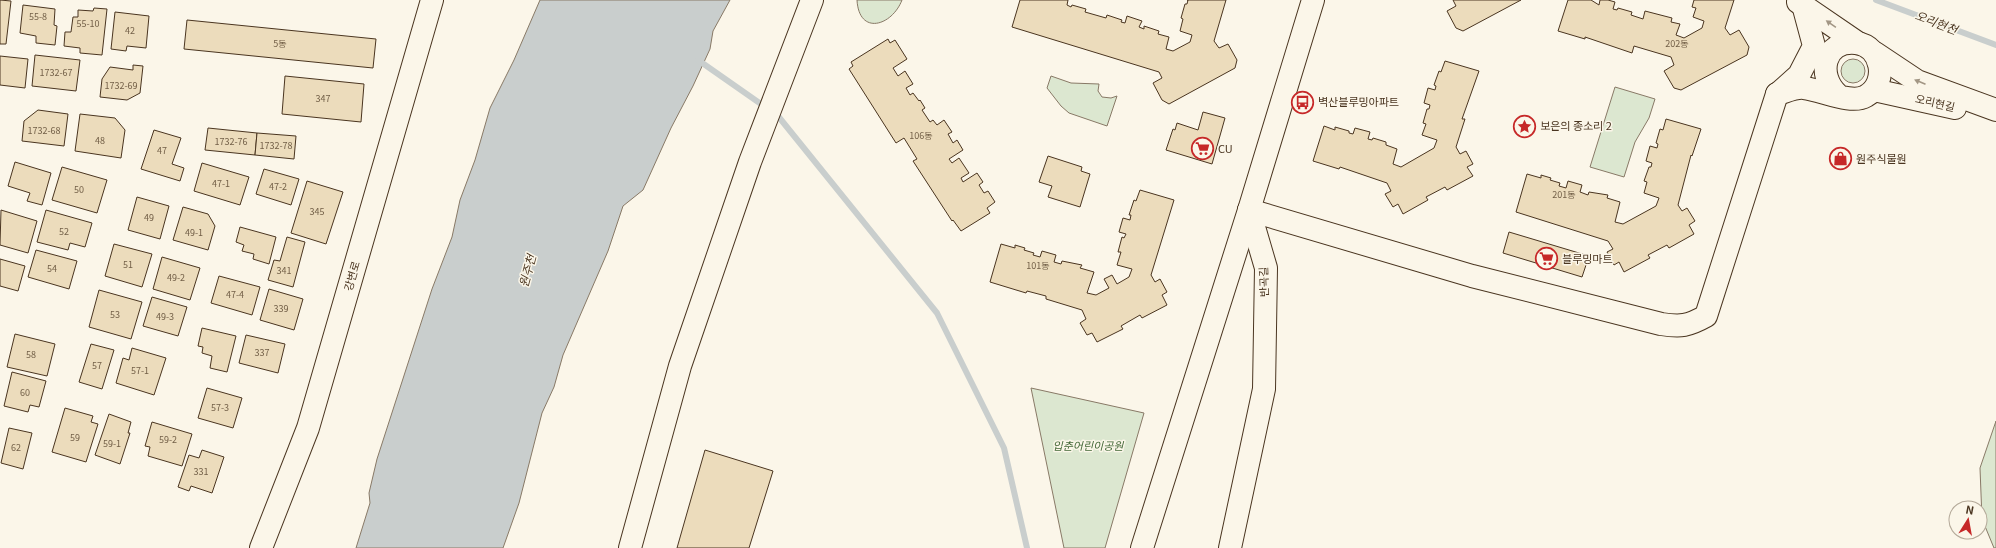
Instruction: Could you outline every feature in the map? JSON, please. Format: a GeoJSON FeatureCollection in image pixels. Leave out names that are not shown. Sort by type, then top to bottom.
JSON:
{"type":"FeatureCollection","features":[{"type":"Feature","properties":{"kind":"street","name":"강변로"},"geometry":{"type":"LineString","coordinates":[[261,548],[308,428],[432,0]]}},
{"type":"Feature","properties":{"kind":"street"},"geometry":{"type":"LineString","coordinates":[[1142,548],[1249,210],[1313,0]]}},
{"type":"Feature","properties":{"kind":"street"},"geometry":{"type":"LineString","coordinates":[[1799,3],[1917,82],[1996,110]]}},
{"type":"Feature","properties":{"kind":"street"},"geometry":{"type":"LineString","coordinates":[[1799,3],[1820,53],[1826,80],[1830,88],[1838,95]]}},
{"type":"Feature","properties":{"kind":"street"},"geometry":{"type":"LineString","coordinates":[[630,548],[680,366],[750,162],[809,7]]}},
{"type":"Feature","properties":{"kind":"street"},"geometry":{"type":"LineString","coordinates":[[1249,210],[1472,276],[1661,324],[1680,327],[1706,316],[1777,94],[1799,75],[1820,53],[1832,52],[1839,46],[1848,43],[1867,48],[1879,62],[1881,72],[1879,81],[1874,90],[1866,96],[1857,99],[1847,99],[1838,95],[1802,87],[1777,94]]}},
{"type":"Feature","properties":{"kind":"street","name":"오리현길"},"geometry":{"type":"LineString","coordinates":[[1874,90],[1996,117]]}},
{"type":"Feature","properties":{"kind":"street","name":"반곡길"},"geometry":{"type":"LineString","coordinates":[[1230,548],[1264,389],[1266,268],[1249,210]]}},
{"type":"Feature","properties":{"kind":"street"},"geometry":{"type":"LineString","coordinates":[[640,511],[642,548]]}},
{"type":"Feature","properties":{"kind":"green space"},"geometry":{"type":"Polygon","coordinates":[[[857,0],[902,0],[891,16],[884,21],[869,23],[863,19],[859,11],[857,0]]]}},
{"type":"Feature","properties":{"kind":"green space"},"geometry":{"type":"Polygon","coordinates":[[[1853,59],[1861,63],[1865,71],[1861,79],[1853,83],[1845,79],[1841,71],[1845,63],[1853,59]]]}},
{"type":"Feature","properties":{"kind":"green space"},"geometry":{"type":"Polygon","coordinates":[[[1051,76],[1071,83],[1099,84],[1098,91],[1102,97],[1111,98],[1117,96],[1107,126],[1069,113],[1061,106],[1047,88],[1051,76]]]}},
{"type":"Feature","properties":{"kind":"green space"},"geometry":{"type":"Polygon","coordinates":[[[1615,87],[1655,99],[1649,118],[1635,142],[1624,177],[1590,167],[1615,87]]]}},
{"type":"Feature","properties":{"kind":"green space","name":"입춘어린이공원"},"geometry":{"type":"Polygon","coordinates":[[[1031,388],[1144,413],[1105,548],[1064,548],[1031,388]]]}},
{"type":"Feature","properties":{"kind":"green space"},"geometry":{"type":"Polygon","coordinates":[[[1996,421],[1996,548],[1994,548],[1988,534],[1988,500],[1981,500],[1980,468],[1996,421]]]}},
{"type":"Feature","properties":{"kind":"water","name":"원주천"},"geometry":{"type":"Polygon","coordinates":[[[540,0],[730,0],[713,31],[710,49],[671,128],[643,190],[623,206],[608,251],[563,355],[554,387],[542,413],[519,503],[503,548],[356,548],[370,503],[369,493],[377,459],[432,289],[452,237],[460,200],[475,160],[490,108],[514,60],[540,0]]]}},
{"type":"Feature","properties":{"kind":"building"},"geometry":{"type":"Polygon","coordinates":[[[0,0],[11,1],[6,44],[0,44],[0,0]]]}},
{"type":"Feature","properties":{"kind":"building"},"geometry":{"type":"Polygon","coordinates":[[[1020,0],[1068,0],[1067,5],[1071,7],[1072,5],[1086,9],[1085,12],[1106,18],[1107,15],[1122,20],[1121,22],[1125,23],[1127,16],[1142,21],[1139,27],[1144,29],[1144,26],[1159,31],[1158,34],[1169,37],[1166,49],[1173,51],[1190,42],[1192,35],[1180,31],[1183,19],[1181,18],[1185,4],[1187,4],[1188,0],[1226,0],[1214,41],[1219,48],[1228,44],[1237,60],[1235,68],[1169,104],[1162,100],[1153,83],[1162,78],[1159,72],[1012,27],[1020,0]]]}},
{"type":"Feature","properties":{"kind":"building"},"geometry":{"type":"Polygon","coordinates":[[[1453,0],[1521,0],[1463,31],[1456,28],[1447,11],[1456,6],[1453,0]]]}},
{"type":"Feature","properties":{"kind":"building"},"geometry":{"type":"Polygon","coordinates":[[[1568,0],[1591,0],[1599,5],[1600,0],[1608,0],[1615,2],[1613,9],[1617,10],[1618,8],[1632,12],[1631,15],[1643,19],[1645,11],[1672,18],[1671,22],[1680,24],[1676,35],[1684,38],[1702,28],[1704,21],[1693,17],[1696,8],[1692,7],[1694,0],[1734,0],[1725,28],[1730,35],[1739,30],[1749,47],[1747,55],[1681,90],[1674,88],[1664,71],[1674,65],[1671,57],[1634,46],[1632,53],[1585,37],[1585,39],[1558,31],[1568,0]]]}},
{"type":"Feature","properties":{"kind":"building"},"geometry":{"type":"Polygon","coordinates":[[[23,5],[55,9],[54,25],[57,26],[55,45],[36,43],[36,36],[20,33],[23,5]]]}},
{"type":"Feature","properties":{"kind":"building"},"geometry":{"type":"Polygon","coordinates":[[[94,8],[107,9],[102,55],[80,53],[80,48],[64,46],[65,32],[71,32],[73,17],[78,17],[78,10],[93,11],[94,8]]]}},
{"type":"Feature","properties":{"kind":"building"},"geometry":{"type":"Polygon","coordinates":[[[115,12],[149,16],[146,48],[127,46],[126,51],[111,49],[115,12]]]}},
{"type":"Feature","properties":{"kind":"building"},"geometry":{"type":"Polygon","coordinates":[[[187,20],[376,39],[373,68],[184,49],[187,20]]]}},
{"type":"Feature","properties":{"kind":"building"},"geometry":{"type":"Polygon","coordinates":[[[888,39],[890,43],[895,40],[907,59],[893,68],[898,76],[905,71],[913,84],[906,88],[910,95],[913,93],[919,101],[920,100],[925,108],[922,110],[930,122],[933,120],[937,125],[944,120],[952,132],[948,134],[953,143],[957,140],[963,150],[949,159],[952,163],[959,158],[969,173],[961,178],[963,182],[977,173],[983,182],[979,185],[984,193],[988,191],[995,202],[987,208],[990,213],[961,231],[953,220],[952,221],[913,161],[917,159],[904,138],[896,143],[849,69],[853,66],[851,62],[888,39]]]}},
{"type":"Feature","properties":{"kind":"building"},"geometry":{"type":"Polygon","coordinates":[[[35,55],[80,60],[76,91],[32,86],[35,55]]]}},
{"type":"Feature","properties":{"kind":"building"},"geometry":{"type":"Polygon","coordinates":[[[0,56],[28,59],[25,88],[0,85],[0,56]]]}},
{"type":"Feature","properties":{"kind":"building"},"geometry":{"type":"Polygon","coordinates":[[[1445,61],[1479,71],[1462,119],[1465,119],[1456,147],[1460,154],[1466,151],[1473,164],[1467,167],[1473,176],[1447,190],[1445,187],[1426,197],[1428,200],[1403,214],[1398,204],[1393,207],[1385,194],[1391,191],[1387,183],[1340,167],[1339,169],[1313,161],[1324,126],[1335,130],[1335,127],[1349,131],[1349,133],[1353,134],[1355,128],[1370,132],[1368,139],[1372,140],[1373,138],[1386,142],[1386,145],[1397,149],[1393,164],[1401,167],[1434,148],[1437,140],[1422,135],[1426,124],[1423,123],[1427,109],[1429,109],[1430,105],[1424,103],[1428,88],[1435,90],[1436,86],[1434,85],[1439,71],[1441,72],[1445,61]]]}},
{"type":"Feature","properties":{"kind":"building"},"geometry":{"type":"Polygon","coordinates":[[[133,65],[143,66],[140,93],[127,100],[100,97],[102,79],[110,67],[133,70],[133,65]]]}},
{"type":"Feature","properties":{"kind":"building"},"geometry":{"type":"Polygon","coordinates":[[[285,76],[364,84],[361,122],[282,114],[285,76]]]}},
{"type":"Feature","properties":{"kind":"building"},"geometry":{"type":"Polygon","coordinates":[[[38,110],[68,114],[64,146],[22,141],[24,121],[38,110]]]}},
{"type":"Feature","properties":{"kind":"building"},"geometry":{"type":"Polygon","coordinates":[[[1203,112],[1225,118],[1212,164],[1166,150],[1173,129],[1175,130],[1177,123],[1198,130],[1203,112]]]}},
{"type":"Feature","properties":{"kind":"building"},"geometry":{"type":"Polygon","coordinates":[[[80,114],[115,118],[125,130],[121,158],[75,151],[80,114]]]}},
{"type":"Feature","properties":{"kind":"building"},"geometry":{"type":"Polygon","coordinates":[[[1666,119],[1701,129],[1692,156],[1691,155],[1678,205],[1682,211],[1687,208],[1695,221],[1689,225],[1694,234],[1669,248],[1667,245],[1648,255],[1650,258],[1624,272],[1619,262],[1614,265],[1607,252],[1613,249],[1608,241],[1516,212],[1527,174],[1541,178],[1541,175],[1551,178],[1550,180],[1560,183],[1559,186],[1566,188],[1568,181],[1582,185],[1580,192],[1588,195],[1589,192],[1608,195],[1607,198],[1620,202],[1615,222],[1623,224],[1656,206],[1659,198],[1644,193],[1647,182],[1644,181],[1652,163],[1646,161],[1650,146],[1657,148],[1658,144],[1656,143],[1660,129],[1663,130],[1666,119]]]}},
{"type":"Feature","properties":{"kind":"building"},"geometry":{"type":"Polygon","coordinates":[[[208,128],[257,133],[255,155],[205,150],[208,128]]]}},
{"type":"Feature","properties":{"kind":"building"},"geometry":{"type":"Polygon","coordinates":[[[154,130],[181,138],[172,164],[184,168],[180,181],[141,169],[154,130]]]}},
{"type":"Feature","properties":{"kind":"building"},"geometry":{"type":"Polygon","coordinates":[[[257,133],[296,136],[294,159],[255,155],[257,133]]]}},
{"type":"Feature","properties":{"kind":"building"},"geometry":{"type":"Polygon","coordinates":[[[1048,156],[1082,167],[1081,171],[1090,174],[1080,207],[1048,197],[1052,186],[1039,182],[1048,156]]]}},
{"type":"Feature","properties":{"kind":"building"},"geometry":{"type":"Polygon","coordinates":[[[15,162],[51,173],[42,205],[27,201],[30,193],[8,186],[15,162]]]}},
{"type":"Feature","properties":{"kind":"building"},"geometry":{"type":"Polygon","coordinates":[[[202,163],[249,177],[240,205],[194,191],[202,163]]]}},
{"type":"Feature","properties":{"kind":"building"},"geometry":{"type":"Polygon","coordinates":[[[62,167],[107,180],[97,213],[52,200],[62,167]]]}},
{"type":"Feature","properties":{"kind":"building"},"geometry":{"type":"Polygon","coordinates":[[[264,169],[299,179],[291,205],[256,194],[264,169]]]}},
{"type":"Feature","properties":{"kind":"building"},"geometry":{"type":"Polygon","coordinates":[[[307,181],[343,192],[326,244],[291,233],[307,181]]]}},
{"type":"Feature","properties":{"kind":"building"},"geometry":{"type":"Polygon","coordinates":[[[1140,190],[1174,200],[1151,275],[1155,282],[1160,279],[1167,292],[1162,295],[1167,305],[1142,318],[1140,315],[1121,326],[1123,329],[1097,342],[1092,333],[1087,335],[1080,323],[1086,319],[1082,310],[1046,299],[1046,296],[1027,291],[1026,293],[990,282],[1001,244],[1015,248],[1015,245],[1025,248],[1024,250],[1034,253],[1033,255],[1040,257],[1042,251],[1056,255],[1054,262],[1061,264],[1062,261],[1082,265],[1080,268],[1094,272],[1087,293],[1096,295],[1109,288],[1104,279],[1112,275],[1117,284],[1129,277],[1132,269],[1117,265],[1121,252],[1118,252],[1122,237],[1124,238],[1126,234],[1119,232],[1123,218],[1130,220],[1131,215],[1129,215],[1134,200],[1136,201],[1140,190]]]}},
{"type":"Feature","properties":{"kind":"building"},"geometry":{"type":"Polygon","coordinates":[[[137,197],[169,206],[160,239],[128,230],[137,197]]]}},
{"type":"Feature","properties":{"kind":"building"},"geometry":{"type":"Polygon","coordinates":[[[183,207],[208,214],[215,226],[208,250],[173,240],[183,207]]]}},
{"type":"Feature","properties":{"kind":"building"},"geometry":{"type":"Polygon","coordinates":[[[1,210],[37,221],[28,253],[0,245],[1,210]]]}},
{"type":"Feature","properties":{"kind":"building"},"geometry":{"type":"Polygon","coordinates":[[[46,210],[92,223],[85,247],[70,243],[68,250],[37,242],[46,210]]]}},
{"type":"Feature","properties":{"kind":"building"},"geometry":{"type":"Polygon","coordinates":[[[240,227],[276,237],[269,264],[253,259],[254,254],[242,251],[244,245],[236,242],[240,227]]]}},
{"type":"Feature","properties":{"kind":"building"},"geometry":{"type":"Polygon","coordinates":[[[1509,232],[1589,256],[1582,277],[1503,253],[1509,232]]]}},
{"type":"Feature","properties":{"kind":"building"},"geometry":{"type":"Polygon","coordinates":[[[287,237],[305,242],[293,287],[268,280],[274,260],[280,261],[287,237]]]}},
{"type":"Feature","properties":{"kind":"building"},"geometry":{"type":"Polygon","coordinates":[[[114,244],[152,254],[142,287],[105,276],[114,244]]]}},
{"type":"Feature","properties":{"kind":"building"},"geometry":{"type":"Polygon","coordinates":[[[36,250],[77,261],[69,289],[28,277],[36,250]]]}},
{"type":"Feature","properties":{"kind":"building"},"geometry":{"type":"Polygon","coordinates":[[[162,257],[200,268],[190,300],[153,289],[162,257]]]}},
{"type":"Feature","properties":{"kind":"building"},"geometry":{"type":"Polygon","coordinates":[[[0,259],[25,266],[18,291],[0,286],[0,259]]]}},
{"type":"Feature","properties":{"kind":"building"},"geometry":{"type":"Polygon","coordinates":[[[219,276],[260,287],[252,315],[211,303],[219,276]]]}},
{"type":"Feature","properties":{"kind":"building"},"geometry":{"type":"Polygon","coordinates":[[[269,289],[303,299],[294,330],[260,320],[269,289]]]}},
{"type":"Feature","properties":{"kind":"building"},"geometry":{"type":"Polygon","coordinates":[[[99,290],[142,302],[131,339],[89,327],[99,290]]]}},
{"type":"Feature","properties":{"kind":"building"},"geometry":{"type":"Polygon","coordinates":[[[152,297],[187,307],[178,336],[143,326],[152,297]]]}},
{"type":"Feature","properties":{"kind":"building"},"geometry":{"type":"Polygon","coordinates":[[[202,328],[236,336],[227,372],[210,368],[212,356],[202,353],[203,347],[198,346],[202,328]]]}},
{"type":"Feature","properties":{"kind":"building"},"geometry":{"type":"Polygon","coordinates":[[[15,334],[55,344],[47,376],[7,367],[15,334]]]}},
{"type":"Feature","properties":{"kind":"building"},"geometry":{"type":"Polygon","coordinates":[[[246,335],[285,344],[278,373],[239,363],[246,335]]]}},
{"type":"Feature","properties":{"kind":"building"},"geometry":{"type":"Polygon","coordinates":[[[91,344],[114,350],[102,389],[79,382],[91,344]]]}},
{"type":"Feature","properties":{"kind":"building"},"geometry":{"type":"Polygon","coordinates":[[[132,348],[166,358],[154,395],[116,383],[123,358],[129,360],[132,348]]]}},
{"type":"Feature","properties":{"kind":"building"},"geometry":{"type":"Polygon","coordinates":[[[12,372],[46,381],[39,407],[30,405],[28,412],[4,406],[12,372]]]}},
{"type":"Feature","properties":{"kind":"building"},"geometry":{"type":"Polygon","coordinates":[[[207,388],[242,398],[233,428],[198,418],[207,388]]]}},
{"type":"Feature","properties":{"kind":"building"},"geometry":{"type":"Polygon","coordinates":[[[65,408],[93,416],[91,422],[98,424],[86,462],[52,452],[65,408]]]}},
{"type":"Feature","properties":{"kind":"building"},"geometry":{"type":"Polygon","coordinates":[[[109,414],[131,422],[128,433],[130,433],[120,464],[95,455],[109,414]]]}},
{"type":"Feature","properties":{"kind":"building"},"geometry":{"type":"Polygon","coordinates":[[[152,422],[192,434],[182,466],[148,456],[150,447],[145,446],[152,422]]]}},
{"type":"Feature","properties":{"kind":"building"},"geometry":{"type":"Polygon","coordinates":[[[9,428],[32,433],[23,469],[1,463],[9,428]]]}},
{"type":"Feature","properties":{"kind":"building"},"geometry":{"type":"Polygon","coordinates":[[[202,450],[224,457],[212,493],[191,486],[189,491],[178,487],[189,455],[199,458],[202,450]]]}},
{"type":"Feature","properties":{"kind":"building"},"geometry":{"type":"Polygon","coordinates":[[[705,450],[773,471],[749,548],[677,548],[705,450]]]}},
{"type":"Feature","properties":{"kind":"waterway","name":"오리현천"},"geometry":{"type":"LineString","coordinates":[[1876,0],[1996,45]]}},
{"type":"Feature","properties":{"kind":"waterway"},"geometry":{"type":"LineString","coordinates":[[698,60],[778,116],[937,313],[1004,448],[1027,548]]}},
{"type":"Feature","properties":{"kind":"place","name":"벽산블루밍아파트"},"geometry":{"type":"Point","coordinates":[1303,102]}},
{"type":"Feature","properties":{"kind":"place","name":"보은의 종소리 2"},"geometry":{"type":"Point","coordinates":[1524,126]}},
{"type":"Feature","properties":{"kind":"place","name":"CU"},"geometry":{"type":"Point","coordinates":[1202,149]}},
{"type":"Feature","properties":{"kind":"place","name":"원주식물원"},"geometry":{"type":"Point","coordinates":[1840,159]}},
{"type":"Feature","properties":{"kind":"place","name":"블루밍마트"},"geometry":{"type":"Point","coordinates":[1546,259]}}]}
